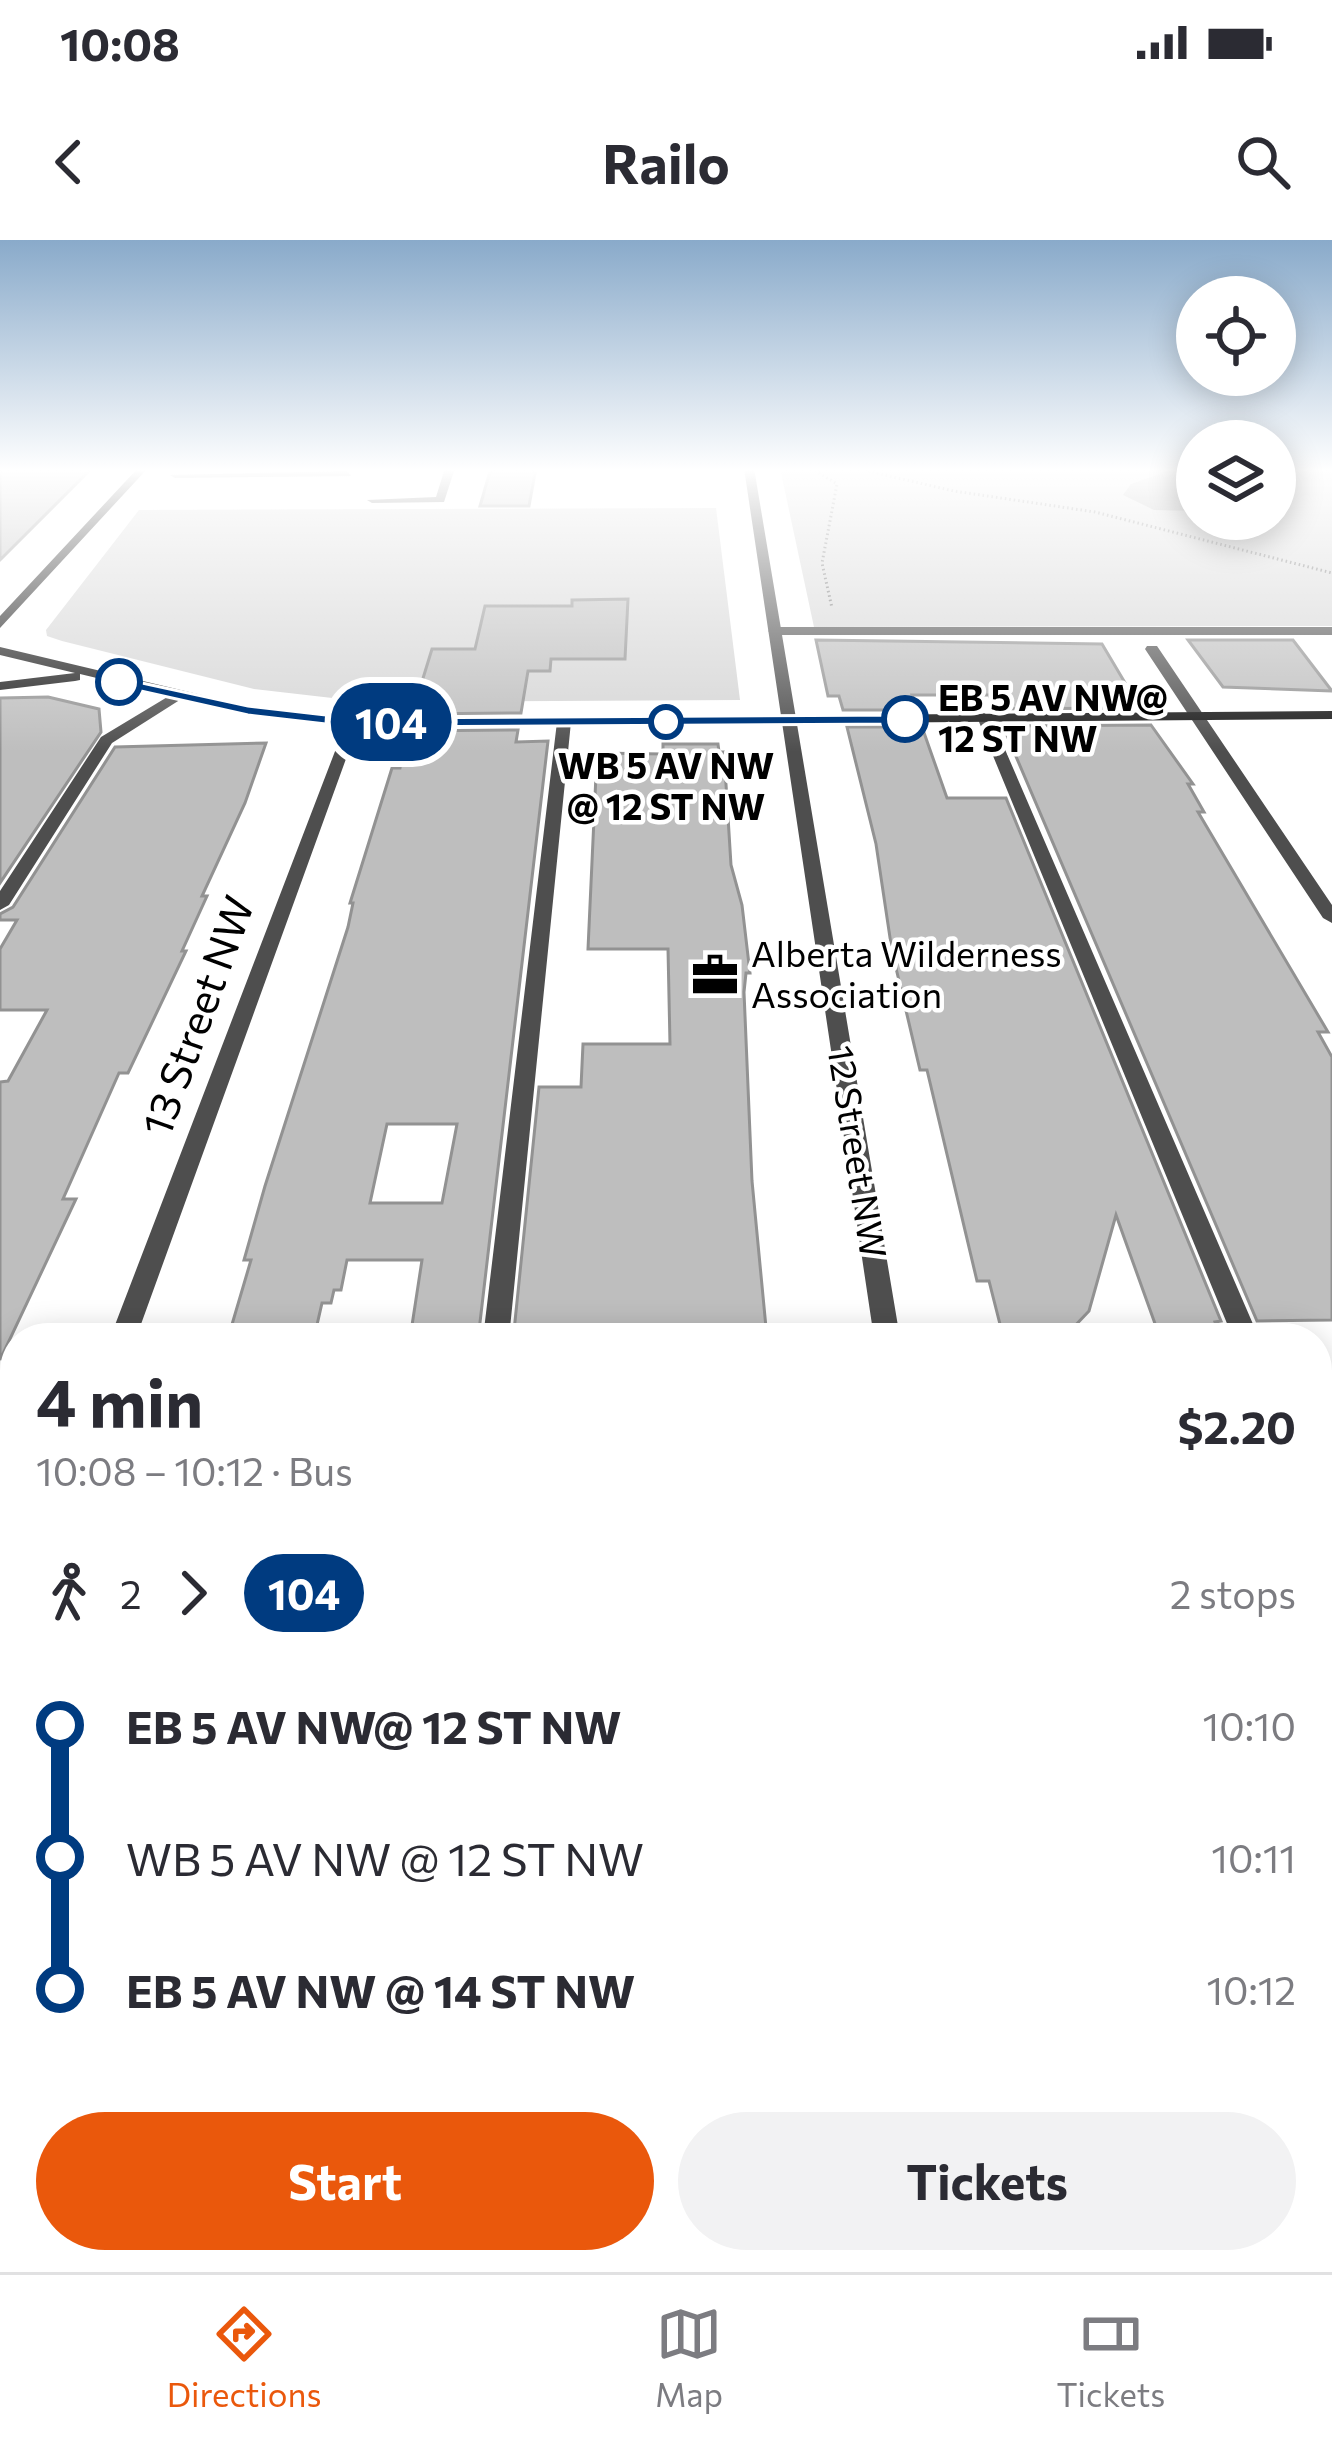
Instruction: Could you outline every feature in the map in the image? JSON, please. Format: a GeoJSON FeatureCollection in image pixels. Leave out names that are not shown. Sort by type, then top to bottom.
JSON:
{"type":"FeatureCollection","features":[{"type":"Feature","properties":{"kind":"street"},"geometry":{"type":"LineString","coordinates":[[0,624],[56,563]]}},
{"type":"Feature","properties":{"kind":"street","name":"12 Street NW"},"geometry":{"type":"LineString","coordinates":[[764,563],[885,1323]]}},
{"type":"Feature","properties":{"kind":"street"},"geometry":{"type":"LineString","coordinates":[[0,604],[25,596]]}},
{"type":"Feature","properties":{"kind":"street"},"geometry":{"type":"LineString","coordinates":[[774,631],[1332,631]]}},
{"type":"Feature","properties":{"kind":"street"},"geometry":{"type":"LineString","coordinates":[[1139,631],[1332,918]]}},
{"type":"Feature","properties":{"kind":"street"},"geometry":{"type":"LineString","coordinates":[[0,651],[179,696],[352,723],[1332,715]]}},
{"type":"Feature","properties":{"kind":"street"},"geometry":{"type":"LineString","coordinates":[[0,686],[91,676]]}},
{"type":"Feature","properties":{"kind":"street"},"geometry":{"type":"LineString","coordinates":[[0,905],[106,740],[179,696]]}},
{"type":"Feature","properties":{"kind":"street"},"geometry":{"type":"LineString","coordinates":[[984,718],[1240,1323]]}},
{"type":"Feature","properties":{"kind":"street"},"geometry":{"type":"LineString","coordinates":[[498,1323],[564,722]]}},
{"type":"Feature","properties":{"kind":"street","name":"13 Street NW"},"geometry":{"type":"LineString","coordinates":[[130,1323],[352,723]]}},
{"type":"Feature","properties":{"kind":"path"},"geometry":{"type":"LineString","coordinates":[[821,563],[822,593],[837,617]]}},
{"type":"Feature","properties":{"kind":"path"},"geometry":{"type":"LineString","coordinates":[[1292,563],[1332,573]]}},
{"type":"Feature","properties":{"kind":"shaded area"},"geometry":{"type":"Polygon","coordinates":[[[98,563],[723,563],[740,700],[367,702],[254,689],[62,641],[47,636],[46,630],[98,563]]]}},
{"type":"Feature","properties":{"kind":"shaded area"},"geometry":{"type":"Polygon","coordinates":[[[800,563],[1332,563],[1332,626],[814,627],[800,563]]]}},
{"type":"Feature","properties":{"kind":"building"},"geometry":{"type":"Polygon","coordinates":[[[628,599],[625,659],[551,659],[550,671],[528,671],[521,713],[412,714],[432,649],[475,649],[485,606],[572,606],[572,600],[628,599]]]}},
{"type":"Feature","properties":{"kind":"building"},"geometry":{"type":"Polygon","coordinates":[[[816,640],[1102,644],[1140,708],[995,709],[989,695],[912,695],[917,710],[843,710],[839,696],[828,696],[816,640]]]}},
{"type":"Feature","properties":{"kind":"building"},"geometry":{"type":"Polygon","coordinates":[[[1188,640],[1293,640],[1332,691],[1223,687],[1188,640]]]}},
{"type":"Feature","properties":{"kind":"building"},"geometry":{"type":"Polygon","coordinates":[[[48,697],[99,709],[101,732],[0,883],[0,698],[48,697]]]}},
{"type":"Feature","properties":{"kind":"building"},"geometry":{"type":"Polygon","coordinates":[[[1151,725],[1193,784],[1188,784],[1204,812],[1198,812],[1328,1032],[1318,1032],[1332,1057],[1332,1320],[1257,1321],[1003,726],[1151,725]]]}},
{"type":"Feature","properties":{"kind":"building"},"geometry":{"type":"Polygon","coordinates":[[[847,727],[922,727],[947,798],[1006,798],[1221,1321],[1155,1323],[1116,1215],[1089,1311],[1078,1323],[1000,1323],[989,1281],[977,1281],[927,1070],[920,1070],[892,951],[876,844],[847,727]]]}},
{"type":"Feature","properties":{"kind":"building"},"geometry":{"type":"Polygon","coordinates":[[[518,730],[516,742],[548,741],[480,1323],[412,1323],[422,1260],[347,1260],[341,1290],[334,1290],[331,1303],[322,1303],[317,1323],[232,1323],[251,1260],[244,1260],[348,927],[350,903],[392,768],[400,768],[407,731],[518,730]],[[387,1124],[370,1203],[442,1203],[457,1124],[387,1124]]]}},
{"type":"Feature","properties":{"kind":"building"},"geometry":{"type":"Polygon","coordinates":[[[266,743],[245,803],[202,896],[207,896],[182,951],[186,951],[128,1073],[119,1073],[63,1199],[76,1199],[17,1323],[0,1323],[0,1082],[8,1081],[47,1010],[0,1010],[0,949],[17,920],[0,920],[0,914],[13,907],[115,747],[266,743]]]}},
{"type":"Feature","properties":{"kind":"building"},"geometry":{"type":"Polygon","coordinates":[[[663,744],[718,744],[719,752],[724,752],[731,865],[742,905],[750,973],[746,973],[744,992],[752,1181],[766,1323],[515,1323],[539,1087],[581,1087],[583,1044],[670,1044],[668,949],[588,949],[597,753],[663,754],[663,744]]]}},
{"type":"Feature","properties":{"kind":"bus line","name":"104"},"geometry":{"type":"LineString","coordinates":[[119,682],[248,710],[352,723],[905,719]]}},
{"type":"Feature","properties":{"kind":"place","name":"EB 5 AV NW@ 12 ST NW"},"geometry":{"type":"Point","coordinates":[905,719]}},
{"type":"Feature","properties":{"kind":"place","name":"WB 5 AV NW @ 12 ST NW"},"geometry":{"type":"Point","coordinates":[666,722]}},
{"type":"Feature","properties":{"kind":"place","name":"Alberta Wilderness Association"},"geometry":{"type":"Point","coordinates":[715,975]}}]}
